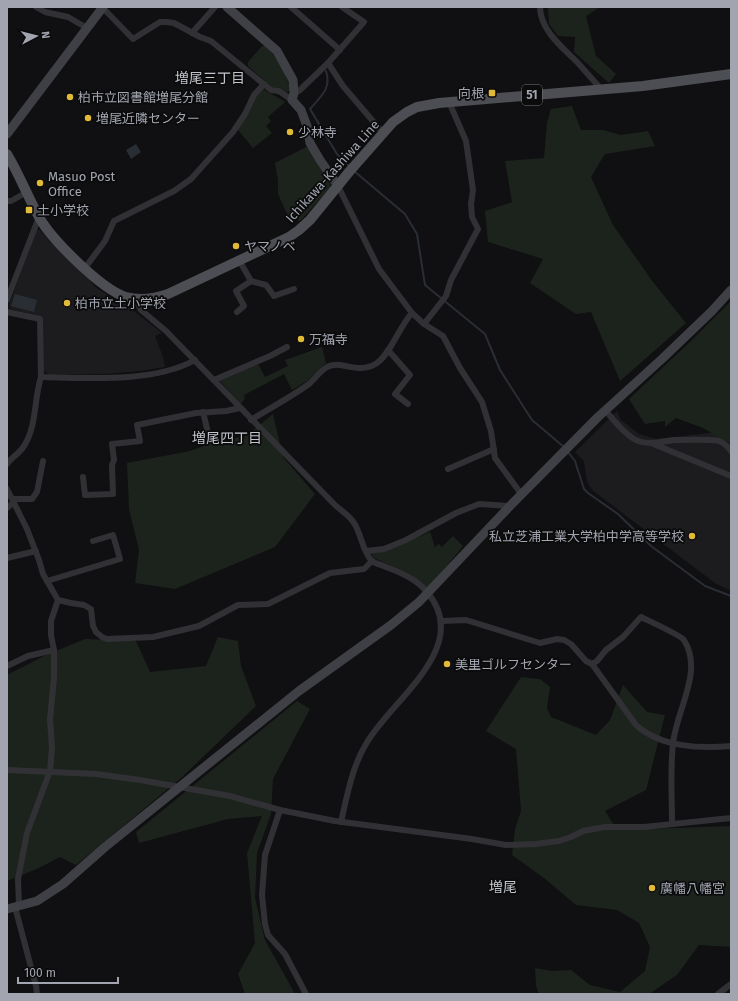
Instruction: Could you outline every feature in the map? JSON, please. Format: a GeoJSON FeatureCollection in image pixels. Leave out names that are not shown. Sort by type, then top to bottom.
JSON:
{"type":"FeatureCollection","features":[{"type":"Feature","properties":{"kind":"main road","name":"Ichikawa-Kashiwa Line"},"geometry":{"type":"LineString","coordinates":[[7,154],[39,217],[50,235],[107,288],[121,295],[145,300],[168,294],[290,237],[310,220],[352,168],[393,122],[407,112],[427,105],[449,102],[677,82],[731,74]]}},
{"type":"Feature","properties":{"kind":"street"},"geometry":{"type":"LineString","coordinates":[[36,7],[45,12],[68,18],[87,28]]}},
{"type":"Feature","properties":{"kind":"street"},"geometry":{"type":"LineString","coordinates":[[7,134],[103,7],[133,40],[160,22],[174,23],[192,33],[211,40],[271,90],[293,96]]}},
{"type":"Feature","properties":{"kind":"street"},"geometry":{"type":"LineString","coordinates":[[192,33],[215,7]]}},
{"type":"Feature","properties":{"kind":"street"},"geometry":{"type":"LineString","coordinates":[[227,7],[277,51],[293,80],[293,96],[307,126],[310,143],[338,186],[379,270],[412,313],[424,324],[443,336],[460,368],[482,402],[488,417],[495,458],[522,495]]}},
{"type":"Feature","properties":{"kind":"street"},"geometry":{"type":"LineString","coordinates":[[291,7],[340,50]]}},
{"type":"Feature","properties":{"kind":"street"},"geometry":{"type":"LineString","coordinates":[[293,96],[328,63],[364,22],[342,7]]}},
{"type":"Feature","properties":{"kind":"street"},"geometry":{"type":"LineString","coordinates":[[540,7],[540,13],[544,24],[552,36],[601,89]]}},
{"type":"Feature","properties":{"kind":"street"},"geometry":{"type":"LineString","coordinates":[[328,63],[343,86],[383,133]]}},
{"type":"Feature","properties":{"kind":"street"},"geometry":{"type":"LineString","coordinates":[[85,268],[105,241],[114,221],[174,191],[191,179],[233,132],[245,114],[254,95],[264,84]]}},
{"type":"Feature","properties":{"kind":"street"},"geometry":{"type":"LineString","coordinates":[[424,324],[446,296],[451,280],[478,229],[472,217],[472,190],[466,141],[449,102]]}},
{"type":"Feature","properties":{"kind":"street"},"geometry":{"type":"LineString","coordinates":[[7,201],[11,201],[26,192]]}},
{"type":"Feature","properties":{"kind":"street"},"geometry":{"type":"LineString","coordinates":[[7,300],[39,217]]}},
{"type":"Feature","properties":{"kind":"street"},"geometry":{"type":"LineString","coordinates":[[239,260],[251,281],[266,285],[274,296],[294,289]]}},
{"type":"Feature","properties":{"kind":"street"},"geometry":{"type":"LineString","coordinates":[[237,312],[244,306],[236,291],[251,281]]}},
{"type":"Feature","properties":{"kind":"street"},"geometry":{"type":"LineString","coordinates":[[14,907],[37,901],[63,884],[105,848],[299,691],[391,625],[419,602],[510,506],[605,410],[663,358],[712,311],[731,290]]}},
{"type":"Feature","properties":{"kind":"street"},"geometry":{"type":"LineString","coordinates":[[135,299],[141,310],[166,331],[251,420],[334,504],[354,522],[366,551],[372,561],[411,578],[428,593],[440,614],[442,621],[436,651],[423,673],[376,728],[365,744],[358,761],[341,822]]}},
{"type":"Feature","properties":{"kind":"street"},"geometry":{"type":"LineString","coordinates":[[7,312],[40,320],[41,376],[38,385],[31,428],[24,446],[7,464]]}},
{"type":"Feature","properties":{"kind":"street"},"geometry":{"type":"LineString","coordinates":[[251,420],[308,385],[326,368],[337,365],[360,369],[377,363],[388,350],[401,326],[412,313]]}},
{"type":"Feature","properties":{"kind":"street"},"geometry":{"type":"LineString","coordinates":[[214,380],[287,347]]}},
{"type":"Feature","properties":{"kind":"street"},"geometry":{"type":"LineString","coordinates":[[388,350],[410,375],[395,394],[408,404]]}},
{"type":"Feature","properties":{"kind":"street"},"geometry":{"type":"LineString","coordinates":[[41,376],[100,378],[137,375],[178,368],[195,360]]}},
{"type":"Feature","properties":{"kind":"street"},"geometry":{"type":"LineString","coordinates":[[83,477],[86,495],[113,494],[112,465],[114,460],[112,444],[140,441],[137,425],[203,412],[226,411],[240,408]]}},
{"type":"Feature","properties":{"kind":"street"},"geometry":{"type":"LineString","coordinates":[[605,410],[624,432],[634,439],[644,443],[674,440],[718,441],[725,444],[731,451]]}},
{"type":"Feature","properties":{"kind":"street"},"geometry":{"type":"LineString","coordinates":[[203,412],[210,441]]}},
{"type":"Feature","properties":{"kind":"street"},"geometry":{"type":"LineString","coordinates":[[651,443],[731,476]]}},
{"type":"Feature","properties":{"kind":"street"},"geometry":{"type":"LineString","coordinates":[[448,469],[494,449]]}},
{"type":"Feature","properties":{"kind":"street"},"geometry":{"type":"LineString","coordinates":[[7,508],[14,500],[32,498],[37,492],[43,461]]}},
{"type":"Feature","properties":{"kind":"street"},"geometry":{"type":"LineString","coordinates":[[7,489],[14,500],[36,551],[43,574],[58,600],[84,604],[91,609],[93,626],[96,632],[107,639],[153,637],[199,626],[238,605],[268,604],[330,573],[364,569],[372,561]]}},
{"type":"Feature","properties":{"kind":"street"},"geometry":{"type":"LineString","coordinates":[[366,551],[384,549],[406,540],[456,513],[479,504],[510,506]]}},
{"type":"Feature","properties":{"kind":"street"},"geometry":{"type":"LineString","coordinates":[[47,581],[120,558],[113,536],[93,541]]}},
{"type":"Feature","properties":{"kind":"street"},"geometry":{"type":"LineString","coordinates":[[7,558],[36,551]]}},
{"type":"Feature","properties":{"kind":"street"},"geometry":{"type":"LineString","coordinates":[[37,994],[14,907],[27,833],[50,771],[52,748],[50,720],[54,678],[54,650],[51,635],[51,620],[58,600]]}},
{"type":"Feature","properties":{"kind":"street"},"geometry":{"type":"LineString","coordinates":[[592,664],[597,661],[606,650],[624,637],[641,617],[683,638],[690,652],[692,671],[677,723],[673,743],[672,823]]}},
{"type":"Feature","properties":{"kind":"street"},"geometry":{"type":"LineString","coordinates":[[442,621],[466,620],[540,643],[557,639],[564,640],[571,644],[586,661],[592,664],[636,725],[643,732],[673,743],[702,747],[731,746]]}},
{"type":"Feature","properties":{"kind":"street"},"geometry":{"type":"LineString","coordinates":[[7,666],[28,656],[54,650]]}},
{"type":"Feature","properties":{"kind":"street"},"geometry":{"type":"LineString","coordinates":[[7,770],[96,774],[140,780],[230,796],[280,810],[341,822],[472,839],[506,845],[559,841],[594,828],[644,827],[731,818]]}},
{"type":"Feature","properties":{"kind":"street"},"geometry":{"type":"LineString","coordinates":[[280,810],[265,855],[262,895],[265,924],[268,935],[285,954],[306,994]]}},
{"type":"Feature","properties":{"kind":"street"},"geometry":{"type":"LineString","coordinates":[[718,994],[731,984]]}},
{"type":"Feature","properties":{"kind":"shaded area"},"geometry":{"type":"Polygon","coordinates":[[[548,7],[600,7],[586,16],[596,56],[616,74],[609,83],[574,52],[575,37],[558,36],[549,24],[548,7]]]}},
{"type":"Feature","properties":{"kind":"shaded area"},"geometry":{"type":"Polygon","coordinates":[[[262,46],[266,46],[278,61],[287,78],[290,91],[286,92],[280,88],[272,87],[248,66],[248,62],[262,46]]]}},
{"type":"Feature","properties":{"kind":"shaded area"},"geometry":{"type":"Polygon","coordinates":[[[263,89],[285,102],[268,117],[271,121],[266,126],[272,133],[253,148],[238,130],[256,96],[263,89]]]}},
{"type":"Feature","properties":{"kind":"shaded area"},"geometry":{"type":"Polygon","coordinates":[[[572,106],[581,130],[603,130],[621,135],[648,131],[655,146],[605,154],[591,177],[613,225],[653,282],[686,323],[620,381],[591,312],[576,314],[530,283],[543,259],[488,242],[485,211],[512,202],[505,161],[544,158],[547,123],[551,109],[572,106]]]}},
{"type":"Feature","properties":{"kind":"shaded area"},"geometry":{"type":"Polygon","coordinates":[[[136,144],[141,152],[131,159],[126,150],[136,144]]]}},
{"type":"Feature","properties":{"kind":"shaded area"},"geometry":{"type":"Polygon","coordinates":[[[308,146],[330,180],[330,188],[300,221],[288,216],[278,194],[278,180],[275,163],[308,146]]]}},
{"type":"Feature","properties":{"kind":"shaded area","name":"柏市立土小学校"},"geometry":{"type":"Polygon","coordinates":[[[37,230],[40,230],[49,241],[88,278],[95,287],[117,301],[131,305],[135,312],[162,333],[155,336],[165,367],[103,374],[49,375],[42,369],[43,317],[10,309],[9,305],[37,230]]]}},
{"type":"Feature","properties":{"kind":"shaded area"},"geometry":{"type":"Polygon","coordinates":[[[15,294],[37,300],[34,312],[11,306],[15,294]]]}},
{"type":"Feature","properties":{"kind":"shaded area"},"geometry":{"type":"Polygon","coordinates":[[[731,301],[731,444],[703,428],[676,418],[665,427],[665,421],[645,424],[629,399],[731,301]]]}},
{"type":"Feature","properties":{"kind":"shaded area"},"geometry":{"type":"Polygon","coordinates":[[[322,347],[326,363],[307,381],[292,390],[284,374],[244,395],[245,398],[241,404],[218,379],[258,364],[265,377],[288,366],[285,360],[322,347]]]}},
{"type":"Feature","properties":{"kind":"shaded area","name":"私立芝浦工業大学柏中学高等学校"},"geometry":{"type":"Polygon","coordinates":[[[617,411],[621,420],[639,434],[656,439],[718,432],[731,438],[731,591],[715,583],[592,490],[587,482],[584,461],[575,452],[617,411]]]}},
{"type":"Feature","properties":{"kind":"shaded area"},"geometry":{"type":"Polygon","coordinates":[[[273,414],[283,457],[315,494],[275,547],[175,589],[135,583],[139,550],[129,509],[127,463],[190,451],[215,442],[246,436],[273,414]]]}},
{"type":"Feature","properties":{"kind":"shaded area"},"geometry":{"type":"Polygon","coordinates":[[[430,532],[435,547],[439,544],[442,547],[453,536],[463,546],[427,590],[412,575],[374,558],[371,553],[386,551],[430,532]]]}},
{"type":"Feature","properties":{"kind":"shaded area"},"geometry":{"type":"Polygon","coordinates":[[[218,637],[238,641],[241,666],[256,706],[181,778],[76,865],[60,857],[39,868],[7,881],[7,675],[44,656],[85,639],[136,641],[150,672],[206,666],[218,637]]]}},
{"type":"Feature","properties":{"kind":"shaded area"},"geometry":{"type":"Polygon","coordinates":[[[521,677],[540,679],[550,687],[547,708],[551,717],[596,735],[610,720],[623,685],[647,712],[665,715],[646,790],[605,811],[617,830],[731,826],[731,947],[699,945],[677,975],[649,994],[539,994],[536,986],[535,968],[552,971],[571,970],[590,985],[620,992],[645,971],[650,947],[639,923],[617,910],[576,905],[544,878],[512,855],[515,829],[521,811],[516,749],[486,731],[521,677]]]}},
{"type":"Feature","properties":{"kind":"shaded area"},"geometry":{"type":"Polygon","coordinates":[[[297,701],[310,709],[273,779],[271,814],[257,853],[255,898],[265,940],[295,994],[245,994],[238,974],[255,943],[247,853],[262,816],[228,819],[139,843],[136,832],[297,701]]]}},
{"type":"Feature","properties":{"kind":"waterway"},"geometry":{"type":"LineString","coordinates":[[326,71],[326,88],[310,109],[337,154],[349,166]]}},
{"type":"Feature","properties":{"kind":"waterway"},"geometry":{"type":"LineString","coordinates":[[354,171],[405,214],[417,234],[425,285],[485,334],[500,370],[532,420],[564,447]]}},
{"type":"Feature","properties":{"kind":"waterway"},"geometry":{"type":"LineString","coordinates":[[568,452],[575,461],[584,489],[588,493],[618,514],[651,546],[705,586],[731,596]]}},
{"type":"Feature","properties":{"kind":"place","name":"向根"},"geometry":{"type":"Point","coordinates":[492,93]}},
{"type":"Feature","properties":{"kind":"place","name":"柏市立図書館増尾分館"},"geometry":{"type":"Point","coordinates":[70,97]}},
{"type":"Feature","properties":{"kind":"place","name":"増尾近隣センター"},"geometry":{"type":"Point","coordinates":[88,118]}},
{"type":"Feature","properties":{"kind":"place","name":"少林寺"},"geometry":{"type":"Point","coordinates":[290,132]}},
{"type":"Feature","properties":{"kind":"place","name":"Masuo Post Office"},"geometry":{"type":"Point","coordinates":[40,183]}},
{"type":"Feature","properties":{"kind":"place","name":"土小学校"},"geometry":{"type":"Point","coordinates":[29,210]}},
{"type":"Feature","properties":{"kind":"place","name":"ヤマノベ"},"geometry":{"type":"Point","coordinates":[236,246]}},
{"type":"Feature","properties":{"kind":"place","name":"柏市立土小学校"},"geometry":{"type":"Point","coordinates":[67,303]}},
{"type":"Feature","properties":{"kind":"place","name":"万福寺"},"geometry":{"type":"Point","coordinates":[301,339]}},
{"type":"Feature","properties":{"kind":"place","name":"私立芝浦工業大学柏中学高等学校"},"geometry":{"type":"Point","coordinates":[692,536]}},
{"type":"Feature","properties":{"kind":"place","name":"美里ゴルフセンター"},"geometry":{"type":"Point","coordinates":[447,664]}},
{"type":"Feature","properties":{"kind":"place","name":"廣幡八幡宮"},"geometry":{"type":"Point","coordinates":[652,888]}},
{"type":"Feature","properties":{"kind":"district","name":"増尾三丁目"},"geometry":{"type":"Point","coordinates":[210,78]}},
{"type":"Feature","properties":{"kind":"district","name":"増尾四丁目"},"geometry":{"type":"Point","coordinates":[227,438]}},
{"type":"Feature","properties":{"kind":"district","name":"増尾"},"geometry":{"type":"Point","coordinates":[503,887]}}]}
